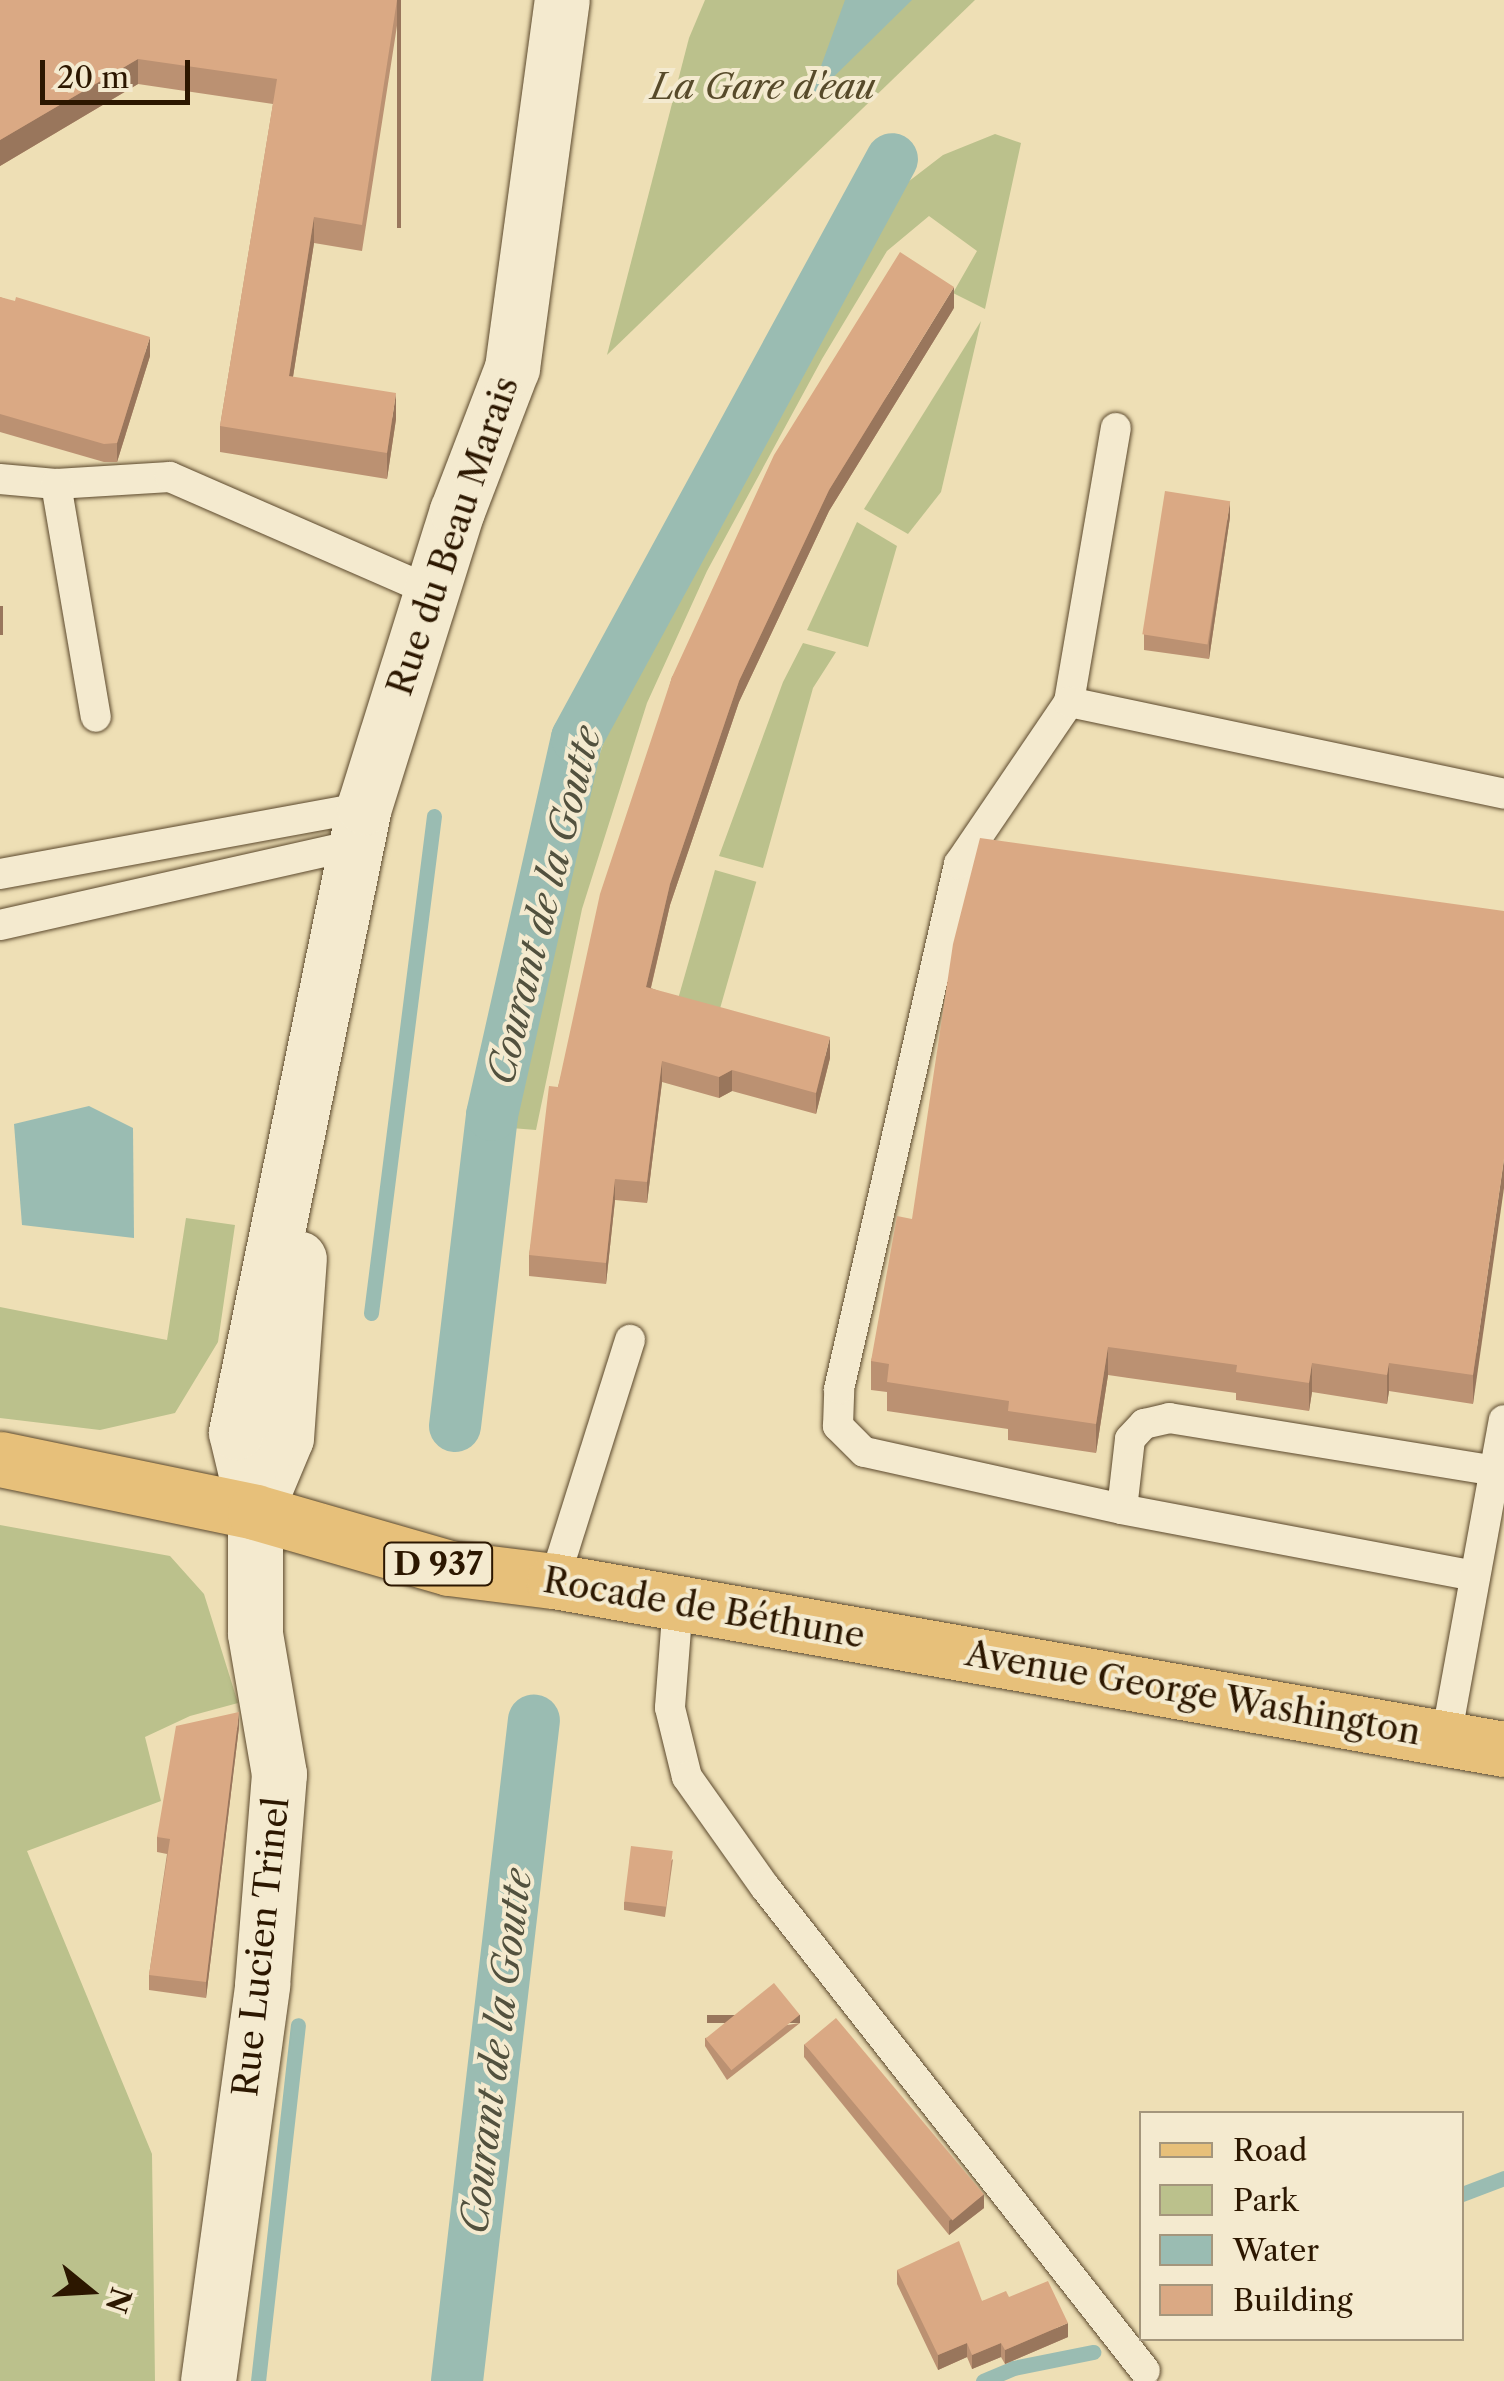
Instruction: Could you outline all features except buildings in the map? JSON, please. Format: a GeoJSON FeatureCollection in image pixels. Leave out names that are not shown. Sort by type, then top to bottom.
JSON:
{"type":"FeatureCollection","features":[{"type":"Feature","properties":{"kind":"main road","name":"Rocade de Béthune"},"geometry":{"type":"LineString","coordinates":[[0,1459],[255,1512],[449,1568],[554,1581],[882,1639]]}},
{"type":"Feature","properties":{"kind":"main road","name":"Avenue George Washington"},"geometry":{"type":"LineString","coordinates":[[882,1639],[1504,1749]]}},
{"type":"Feature","properties":{"kind":"street","name":"Rue du Beau Marais"},"geometry":{"type":"LineString","coordinates":[[255,1512],[236,1432],[360,826],[431,591],[512,368],[562,0]]}},
{"type":"Feature","properties":{"kind":"street","name":"Rue Lucien Trinel"},"geometry":{"type":"LineString","coordinates":[[208,2381],[262,1985],[278,1774],[255,1633],[255,1512]]}},
{"type":"Feature","properties":{"kind":"lane"},"geometry":{"type":"LineString","coordinates":[[1116,428],[1069,702],[958,864],[839,1389],[838,1426],[864,1452],[1122,1508],[1476,1576]]}},
{"type":"Feature","properties":{"kind":"lane"},"geometry":{"type":"LineString","coordinates":[[0,479],[56,484],[170,477],[431,591]]}},
{"type":"Feature","properties":{"kind":"lane"},"geometry":{"type":"LineString","coordinates":[[56,484],[96,717]]}},
{"type":"Feature","properties":{"kind":"lane"},"geometry":{"type":"LineString","coordinates":[[1069,702],[1504,794]]}},
{"type":"Feature","properties":{"kind":"lane"},"geometry":{"type":"LineString","coordinates":[[0,874],[360,826]]}},
{"type":"Feature","properties":{"kind":"lane"},"geometry":{"type":"LineString","coordinates":[[0,925],[360,826]]}},
{"type":"Feature","properties":{"kind":"lane"},"geometry":{"type":"LineString","coordinates":[[554,1581],[630,1340]]}},
{"type":"Feature","properties":{"kind":"lane"},"geometry":{"type":"LineString","coordinates":[[1122,1508],[1130,1439],[1144,1424],[1168,1418],[1495,1471]]}},
{"type":"Feature","properties":{"kind":"lane"},"geometry":{"type":"LineString","coordinates":[[1446,1738],[1504,1420]]}},
{"type":"Feature","properties":{"kind":"lane"},"geometry":{"type":"LineString","coordinates":[[678,1603],[670,1708],[686,1777],[765,1887],[1144,2371]]}},
{"type":"Feature","properties":{"kind":"green space","name":"La Gare d'eau"},"geometry":{"type":"Polygon","coordinates":[[[705,0],[975,0],[607,355],[689,38],[705,0]]]}},
{"type":"Feature","properties":{"kind":"green space"},"geometry":{"type":"Polygon","coordinates":[[[995,134],[1021,143],[985,309],[953,293],[977,251],[929,216],[887,251],[822,359],[707,571],[647,703],[582,909],[536,1130],[511,1128],[576,825],[625,679],[744,442],[858,238],[891,195],[943,155],[995,134]]]}},
{"type":"Feature","properties":{"kind":"green space"},"geometry":{"type":"Polygon","coordinates":[[[981,321],[941,492],[908,534],[864,509],[981,321]]]}},
{"type":"Feature","properties":{"kind":"green space"},"geometry":{"type":"Polygon","coordinates":[[[857,522],[897,546],[868,647],[807,630],[857,522]]]}},
{"type":"Feature","properties":{"kind":"green space"},"geometry":{"type":"Polygon","coordinates":[[[803,643],[836,652],[813,688],[763,868],[719,856],[783,682],[803,643]]]}},
{"type":"Feature","properties":{"kind":"green space"},"geometry":{"type":"Polygon","coordinates":[[[715,870],[756,882],[699,1082],[658,1070],[715,870]]]}},
{"type":"Feature","properties":{"kind":"green space"},"geometry":{"type":"Polygon","coordinates":[[[186,1218],[235,1225],[218,1342],[175,1413],[100,1430],[0,1418],[0,1307],[167,1340],[186,1218]]]}},
{"type":"Feature","properties":{"kind":"green space"},"geometry":{"type":"Polygon","coordinates":[[[0,1525],[170,1556],[204,1594],[238,1703],[190,1716],[145,1737],[161,1801],[27,1851],[152,2154],[155,2381],[0,2381],[0,1525]]]}},
{"type":"Feature","properties":{"kind":"water"},"geometry":{"type":"Polygon","coordinates":[[[845,0],[912,0],[808,102],[845,0]]]}},
{"type":"Feature","properties":{"kind":"water"},"geometry":{"type":"Polygon","coordinates":[[[89,1106],[133,1128],[134,1238],[22,1225],[14,1124],[89,1106]]]}},
{"type":"Feature","properties":{"kind":"waterway","name":"Courant de la Goutte"},"geometry":{"type":"LineString","coordinates":[[455,1426],[492,1115],[577,738],[892,159]]}},
{"type":"Feature","properties":{"kind":"waterway"},"geometry":{"type":"LineString","coordinates":[[371,1313],[434,816]]}},
{"type":"Feature","properties":{"kind":"waterway","name":"Courant de la Goutte"},"geometry":{"type":"LineString","coordinates":[[457,2381],[534,1720]]}},
{"type":"Feature","properties":{"kind":"waterway"},"geometry":{"type":"LineString","coordinates":[[258,2381],[298,2025]]}},
{"type":"Feature","properties":{"kind":"waterway"},"geometry":{"type":"LineString","coordinates":[[1464,2193],[1504,2178]]}},
{"type":"Feature","properties":{"kind":"waterway"},"geometry":{"type":"LineString","coordinates":[[983,2381],[1013,2368],[1093,2352]]}}]}
